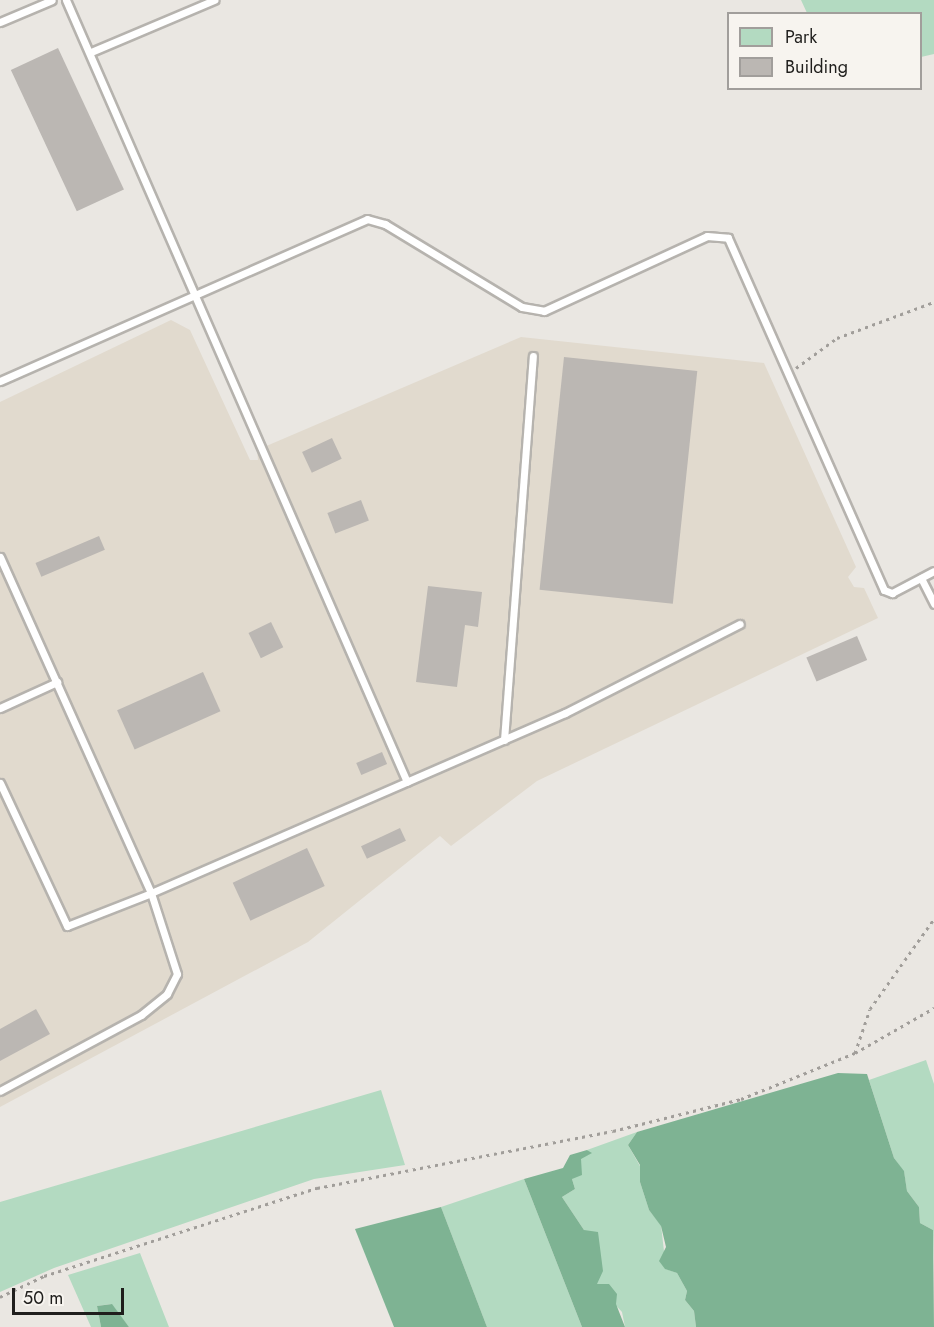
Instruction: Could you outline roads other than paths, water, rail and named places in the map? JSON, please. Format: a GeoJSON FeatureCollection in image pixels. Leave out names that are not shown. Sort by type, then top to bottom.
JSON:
{"type":"FeatureCollection","features":[{"type":"Feature","properties":{"kind":"lane"},"geometry":{"type":"LineString","coordinates":[[0,22],[52,0]]}},
{"type":"Feature","properties":{"kind":"lane"},"geometry":{"type":"LineString","coordinates":[[66,0],[198,297],[407,782]]}},
{"type":"Feature","properties":{"kind":"lane"},"geometry":{"type":"LineString","coordinates":[[91,52],[214,0]]}},
{"type":"Feature","properties":{"kind":"lane"},"geometry":{"type":"LineString","coordinates":[[0,381],[198,297],[368,219],[385,224],[522,307],[544,311],[707,236],[728,238],[884,590],[892,593],[934,571]]}},
{"type":"Feature","properties":{"kind":"lane"},"geometry":{"type":"LineString","coordinates":[[504,740],[533,356]]}},
{"type":"Feature","properties":{"kind":"lane"},"geometry":{"type":"LineString","coordinates":[[0,556],[151,893],[177,974],[167,994],[141,1015],[0,1091]]}},
{"type":"Feature","properties":{"kind":"lane"},"geometry":{"type":"LineString","coordinates":[[921,578],[934,604]]}},
{"type":"Feature","properties":{"kind":"lane"},"geometry":{"type":"LineString","coordinates":[[0,783],[67,926],[151,893],[504,740],[740,624]]}},
{"type":"Feature","properties":{"kind":"lane"},"geometry":{"type":"LineString","coordinates":[[0,708],[57,682]]}}]}
